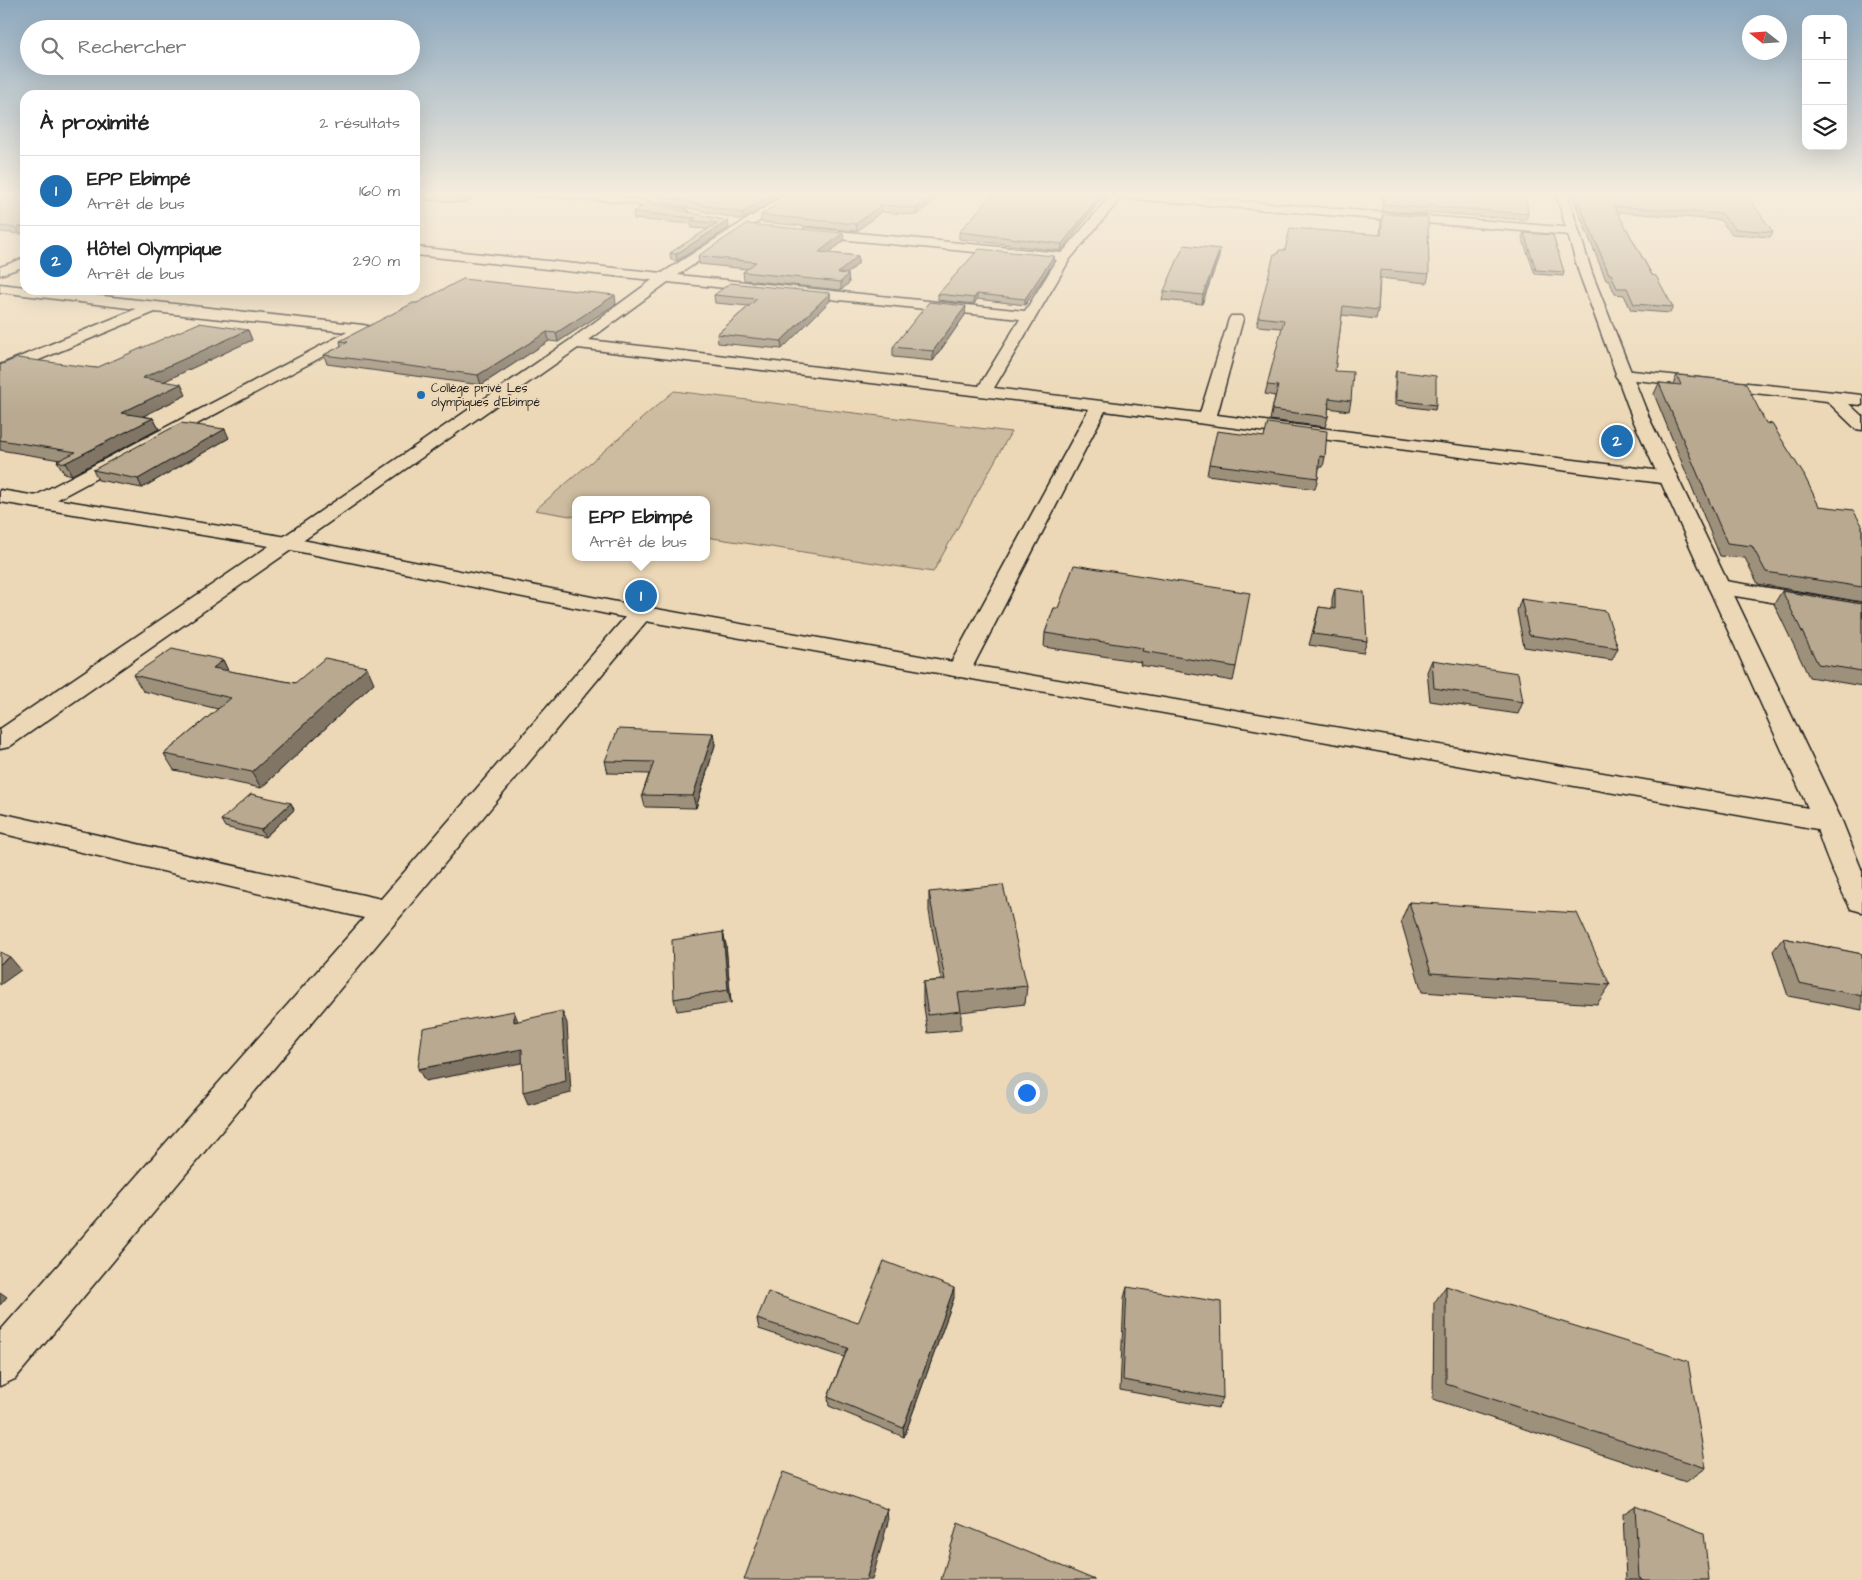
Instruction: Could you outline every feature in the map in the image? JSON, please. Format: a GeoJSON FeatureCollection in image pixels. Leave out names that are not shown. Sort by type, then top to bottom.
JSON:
{"type":"FeatureCollection","features":[{"type":"Feature","properties":{"kind":"street"},"geometry":{"type":"LineString","coordinates":[[0,271],[12,267]]}},
{"type":"Feature","properties":{"kind":"street"},"geometry":{"type":"LineString","coordinates":[[560,267],[1029,316]]}},
{"type":"Feature","properties":{"kind":"street"},"geometry":{"type":"LineString","coordinates":[[0,741],[575,343],[682,267]]}},
{"type":"Feature","properties":{"kind":"street"},"geometry":{"type":"LineString","coordinates":[[983,392],[1058,267]]}},
{"type":"Feature","properties":{"kind":"street"},"geometry":{"type":"LineString","coordinates":[[1583,267],[1623,376],[1652,446],[1669,478],[1828,821],[1844,865],[1862,900]]}},
{"type":"Feature","properties":{"kind":"street"},"geometry":{"type":"LineString","coordinates":[[0,288],[20,290]]}},
{"type":"Feature","properties":{"kind":"street"},"geometry":{"type":"LineString","coordinates":[[38,502],[363,329],[56,295]]}},
{"type":"Feature","properties":{"kind":"street"},"geometry":{"type":"LineString","coordinates":[[0,371],[152,307]]}},
{"type":"Feature","properties":{"kind":"street"},"geometry":{"type":"LineString","coordinates":[[1207,419],[1236,319]]}},
{"type":"Feature","properties":{"kind":"street"},"geometry":{"type":"LineString","coordinates":[[575,343],[1207,419],[1669,478]]}},
{"type":"Feature","properties":{"kind":"street"},"geometry":{"type":"LineString","coordinates":[[1623,376],[1862,400]]}},
{"type":"Feature","properties":{"kind":"street"},"geometry":{"type":"LineString","coordinates":[[1833,398],[1862,425]]}},
{"type":"Feature","properties":{"kind":"street"},"geometry":{"type":"LineString","coordinates":[[960,670],[1100,406]]}},
{"type":"Feature","properties":{"kind":"street"},"geometry":{"type":"LineString","coordinates":[[0,496],[287,543],[641,613],[1828,821]]}},
{"type":"Feature","properties":{"kind":"street"},"geometry":{"type":"LineString","coordinates":[[1719,586],[1862,610]]}},
{"type":"Feature","properties":{"kind":"street"},"geometry":{"type":"LineString","coordinates":[[0,1364],[388,912],[641,613]]}},
{"type":"Feature","properties":{"kind":"street"},"geometry":{"type":"LineString","coordinates":[[0,823],[388,912]]}},
{"type":"Feature","properties":{"kind":"shaded area"},"geometry":{"type":"Polygon","coordinates":[[[674,391],[1011,432],[933,572],[710,538],[710,496],[572,496],[572,516],[535,510],[674,391]]]}},
{"type":"Feature","properties":{"kind":"building"},"geometry":{"type":"Polygon","coordinates":[[[750,267],[845,267],[838,273],[848,274],[841,282],[743,272],[750,267]]]}},
{"type":"Feature","properties":{"kind":"building"},"geometry":{"type":"Polygon","coordinates":[[[963,267],[1047,267],[1025,299],[977,294],[974,298],[938,294],[963,267]]]}},
{"type":"Feature","properties":{"kind":"building"},"geometry":{"type":"Polygon","coordinates":[[[1175,267],[1213,267],[1203,295],[1164,291],[1175,267]]]}},
{"type":"Feature","properties":{"kind":"building"},"geometry":{"type":"Polygon","coordinates":[[[1271,267],[1429,267],[1429,274],[1380,270],[1378,310],[1343,306],[1335,371],[1353,372],[1351,401],[1329,398],[1328,417],[1272,410],[1278,386],[1267,385],[1284,320],[1258,317],[1271,267]]]}},
{"type":"Feature","properties":{"kind":"building"},"geometry":{"type":"Polygon","coordinates":[[[1535,267],[1562,267],[1564,272],[1536,270],[1535,267]]]}},
{"type":"Feature","properties":{"kind":"building"},"geometry":{"type":"Polygon","coordinates":[[[1606,267],[1647,267],[1652,275],[1656,276],[1673,307],[1634,304],[1627,288],[1617,288],[1611,274],[1609,274],[1606,267]]]}},
{"type":"Feature","properties":{"kind":"building"},"geometry":{"type":"Polygon","coordinates":[[[463,279],[615,295],[556,333],[547,332],[478,375],[324,355],[348,342],[340,341],[463,279]]]}},
{"type":"Feature","properties":{"kind":"building"},"geometry":{"type":"Polygon","coordinates":[[[730,283],[830,293],[781,341],[717,334],[757,299],[714,295],[730,283]]]}},
{"type":"Feature","properties":{"kind":"building"},"geometry":{"type":"Polygon","coordinates":[[[929,302],[966,306],[933,351],[893,347],[929,302]]]}},
{"type":"Feature","properties":{"kind":"building"},"geometry":{"type":"Polygon","coordinates":[[[199,323],[248,330],[142,378],[181,384],[121,413],[153,418],[65,463],[57,461],[76,452],[0,440],[0,365],[17,358],[96,368],[199,323]]]}},
{"type":"Feature","properties":{"kind":"building"},"geometry":{"type":"Polygon","coordinates":[[[1396,371],[1436,376],[1436,405],[1396,400],[1396,371]]]}},
{"type":"Feature","properties":{"kind":"building"},"geometry":{"type":"Polygon","coordinates":[[[1677,375],[1745,382],[1766,423],[1772,424],[1804,475],[1819,506],[1853,510],[1862,525],[1862,587],[1766,572],[1752,546],[1727,543],[1659,383],[1681,385],[1677,375]]]}},
{"type":"Feature","properties":{"kind":"building"},"geometry":{"type":"Polygon","coordinates":[[[181,423],[225,429],[138,479],[93,470],[181,423]]]}},
{"type":"Feature","properties":{"kind":"building"},"geometry":{"type":"Polygon","coordinates":[[[1268,423],[1327,431],[1325,457],[1320,456],[1318,478],[1209,464],[1217,431],[1264,437],[1268,423]]]}},
{"type":"Feature","properties":{"kind":"building"},"geometry":{"type":"Polygon","coordinates":[[[1074,565],[1250,593],[1236,667],[1142,651],[1143,648],[1045,633],[1054,608],[1058,608],[1074,565]]]}},
{"type":"Feature","properties":{"kind":"building"},"geometry":{"type":"Polygon","coordinates":[[[1335,588],[1364,592],[1367,641],[1313,634],[1319,607],[1335,609],[1335,588]]]}},
{"type":"Feature","properties":{"kind":"building"},"geometry":{"type":"Polygon","coordinates":[[[1782,591],[1862,604],[1862,671],[1818,664],[1782,591]]]}},
{"type":"Feature","properties":{"kind":"building"},"geometry":{"type":"Polygon","coordinates":[[[1521,599],[1606,611],[1618,648],[1529,635],[1521,599]]]}},
{"type":"Feature","properties":{"kind":"building"},"geometry":{"type":"Polygon","coordinates":[[[172,649],[223,660],[213,668],[295,683],[325,658],[367,667],[252,772],[164,754],[231,698],[133,675],[172,649]]]}},
{"type":"Feature","properties":{"kind":"building"},"geometry":{"type":"Polygon","coordinates":[[[1432,660],[1518,673],[1523,702],[1434,688],[1432,660]]]}},
{"type":"Feature","properties":{"kind":"building"},"geometry":{"type":"Polygon","coordinates":[[[618,729],[713,733],[693,796],[642,795],[654,762],[605,761],[618,729]]]}},
{"type":"Feature","properties":{"kind":"building"},"geometry":{"type":"Polygon","coordinates":[[[251,794],[291,803],[261,830],[221,820],[251,794]]]}},
{"type":"Feature","properties":{"kind":"building"},"geometry":{"type":"Polygon","coordinates":[[[1003,885],[1027,986],[958,993],[961,1011],[928,1015],[923,982],[945,980],[929,892],[1003,885]]]}},
{"type":"Feature","properties":{"kind":"building"},"geometry":{"type":"Polygon","coordinates":[[[1409,902],[1577,913],[1610,985],[1431,973],[1409,902]]]}},
{"type":"Feature","properties":{"kind":"building"},"geometry":{"type":"Polygon","coordinates":[[[723,932],[728,990],[674,999],[672,940],[723,932]]]}},
{"type":"Feature","properties":{"kind":"building"},"geometry":{"type":"Polygon","coordinates":[[[1783,938],[1862,954],[1862,996],[1799,983],[1783,938]]]}},
{"type":"Feature","properties":{"kind":"building"},"geometry":{"type":"Polygon","coordinates":[[[0,952],[10,957],[0,964],[0,952]]]}},
{"type":"Feature","properties":{"kind":"building"},"geometry":{"type":"Polygon","coordinates":[[[514,1011],[514,1022],[562,1011],[566,1081],[523,1092],[522,1049],[418,1069],[423,1028],[514,1011]]]}},
{"type":"Feature","properties":{"kind":"building"},"geometry":{"type":"Polygon","coordinates":[[[884,1261],[954,1288],[903,1428],[828,1397],[848,1348],[757,1319],[768,1292],[858,1323],[884,1261]]]}},
{"type":"Feature","properties":{"kind":"building"},"geometry":{"type":"Polygon","coordinates":[[[1446,1286],[1688,1361],[1706,1468],[1446,1384],[1446,1286]]]}},
{"type":"Feature","properties":{"kind":"building"},"geometry":{"type":"Polygon","coordinates":[[[1127,1287],[1221,1302],[1223,1398],[1123,1380],[1127,1287]]]}},
{"type":"Feature","properties":{"kind":"building"},"geometry":{"type":"Polygon","coordinates":[[[783,1472],[887,1509],[866,1580],[744,1580],[783,1472]]]}},
{"type":"Feature","properties":{"kind":"building"},"geometry":{"type":"Polygon","coordinates":[[[1635,1506],[1704,1533],[1709,1580],[1644,1580],[1639,1578],[1635,1506]]]}},
{"type":"Feature","properties":{"kind":"building"},"geometry":{"type":"Polygon","coordinates":[[[958,1523],[1095,1580],[941,1580],[958,1523]]]}},
{"type":"Feature","properties":{"kind":"place","name":"Collège privé Les olympiques d'Ebimpé"},"geometry":{"type":"Point","coordinates":[421,395]}},
{"type":"Feature","properties":{"kind":"place","name":"Hôtel Olympique"},"geometry":{"type":"Point","coordinates":[1617,441]}},
{"type":"Feature","properties":{"kind":"place","name":"EPP Ebimpé"},"geometry":{"type":"Point","coordinates":[641,596]}}]}
